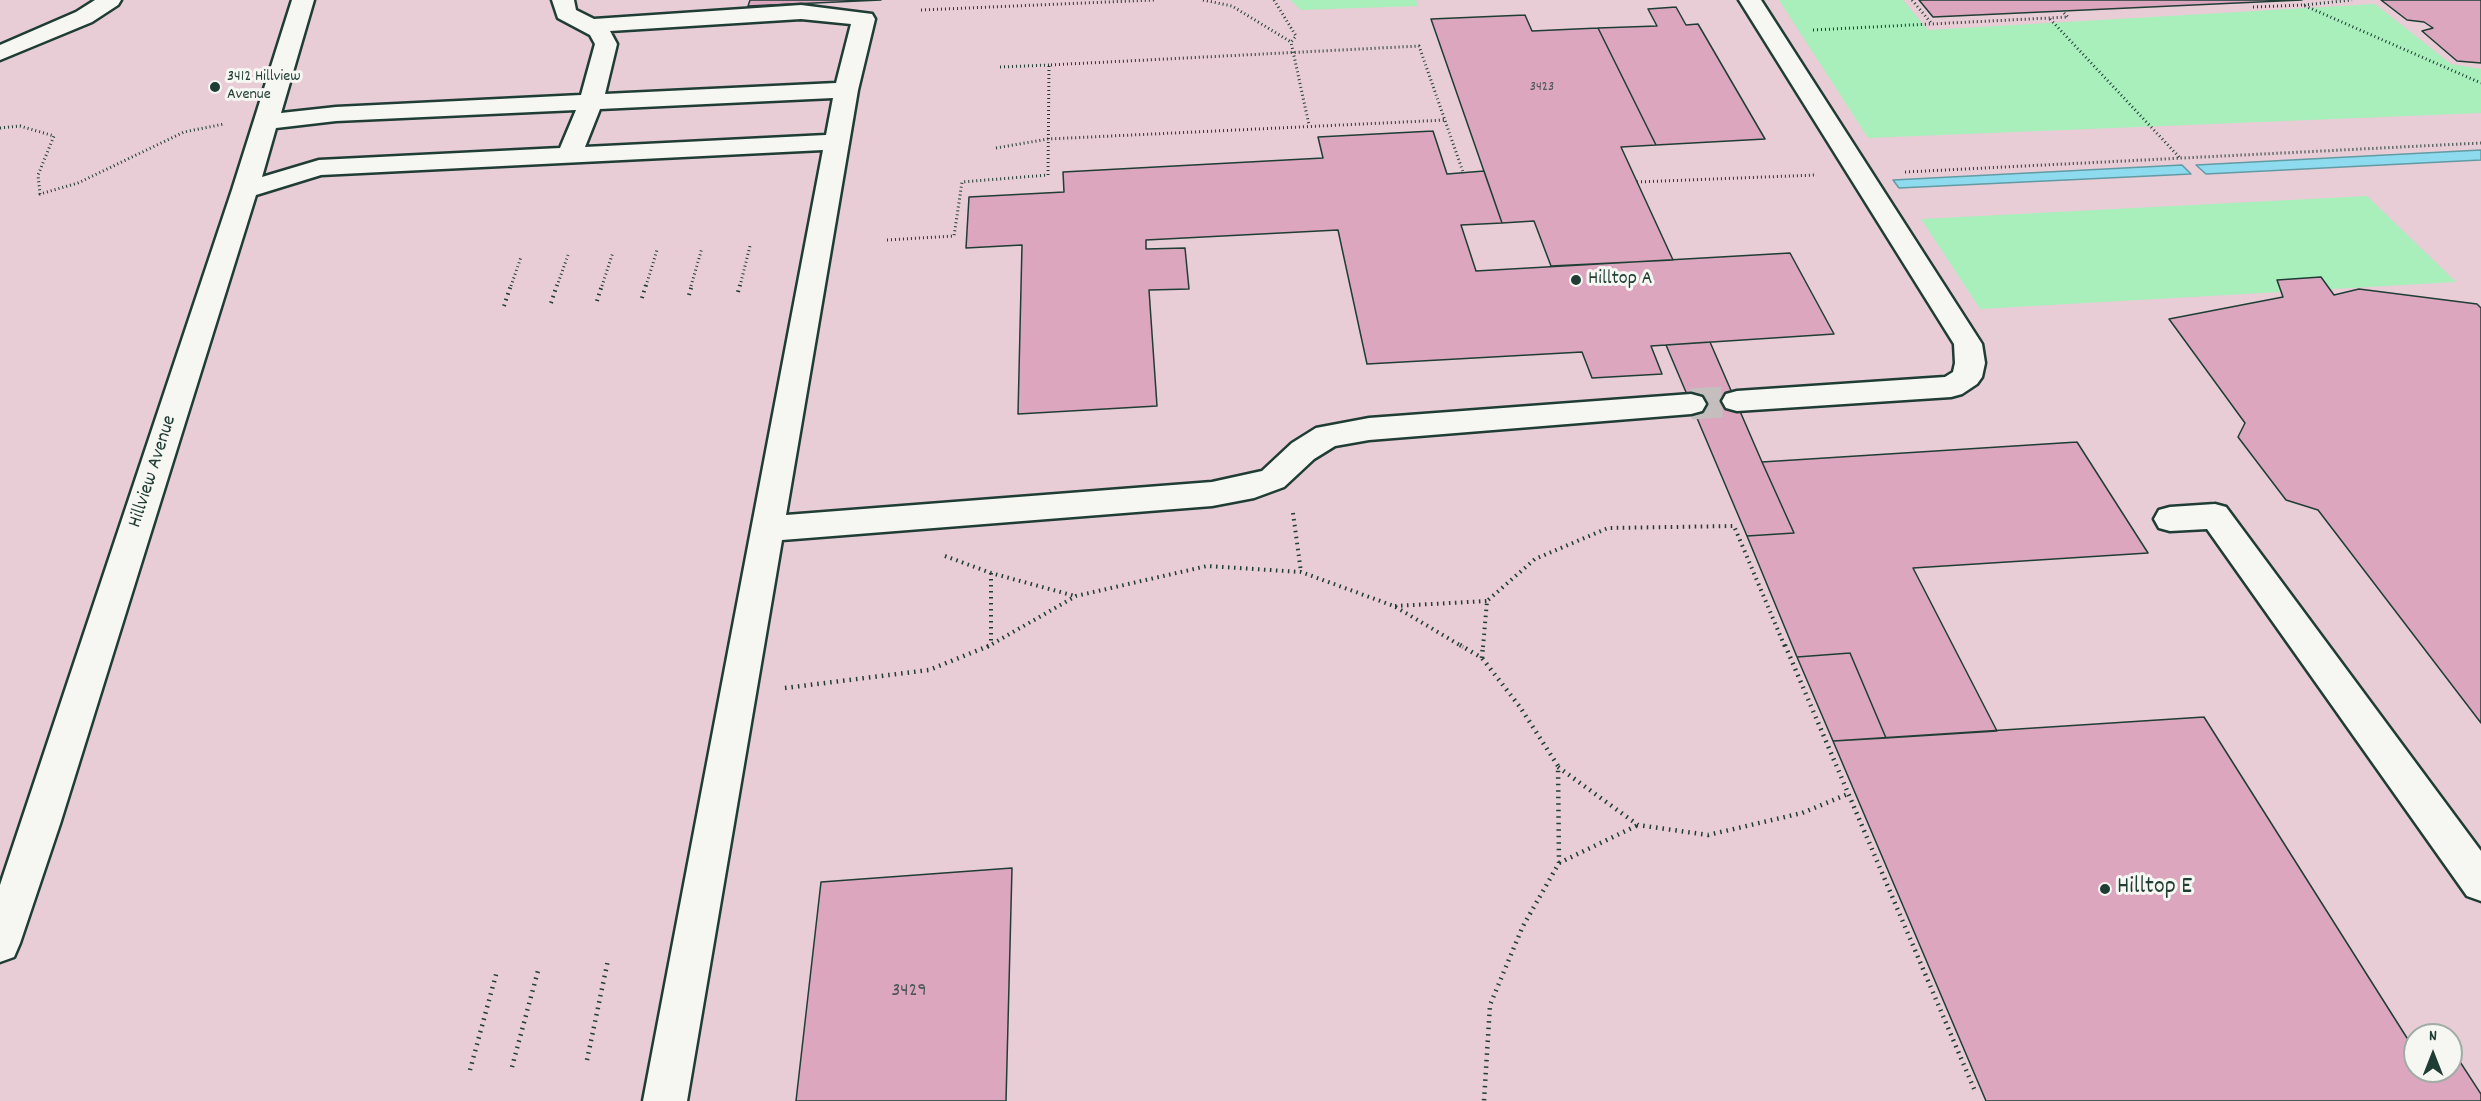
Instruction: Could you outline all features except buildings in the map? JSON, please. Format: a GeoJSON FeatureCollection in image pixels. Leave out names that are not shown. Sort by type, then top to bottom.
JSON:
{"type":"FeatureCollection","features":[{"type":"Feature","properties":{"kind":"street"},"geometry":{"type":"LineString","coordinates":[[0,53],[84,17],[110,0]]}},
{"type":"Feature","properties":{"kind":"street","name":"Hillview Avenue"},"geometry":{"type":"LineString","coordinates":[[0,943],[41,824],[245,190],[303,0]]}},
{"type":"Feature","properties":{"kind":"street"},"geometry":{"type":"LineString","coordinates":[[563,0],[566,13],[599,31],[606,44],[591,102],[570,154]]}},
{"type":"Feature","properties":{"kind":"street"},"geometry":{"type":"LineString","coordinates":[[1737,401],[1951,387],[1967,377],[1970,363],[1968,344],[1750,0]]}},
{"type":"Feature","properties":{"kind":"street"},"geometry":{"type":"LineString","coordinates":[[591,26],[801,12],[864,19],[836,142],[665,1101]]}},
{"type":"Feature","properties":{"kind":"street"},"geometry":{"type":"LineString","coordinates":[[265,119],[846,90]]}},
{"type":"Feature","properties":{"kind":"street"},"geometry":{"type":"LineString","coordinates":[[245,190],[320,168],[836,142]]}},
{"type":"Feature","properties":{"kind":"street"},"geometry":{"type":"LineString","coordinates":[[767,529],[1212,494],[1254,486],[1273,479],[1303,451],[1327,436],[1369,429],[1691,404]]}},
{"type":"Feature","properties":{"kind":"street"},"geometry":{"type":"LineString","coordinates":[[2170,519],[2215,516],[2481,883]]}},
{"type":"Feature","properties":{"kind":"path"},"geometry":{"type":"LineString","coordinates":[[921,9],[1154,0]]}},
{"type":"Feature","properties":{"kind":"path"},"geometry":{"type":"LineString","coordinates":[[1203,0],[1232,6],[1291,42],[1310,124]]}},
{"type":"Feature","properties":{"kind":"path"},"geometry":{"type":"LineString","coordinates":[[1274,0],[1296,36],[1291,42]]}},
{"type":"Feature","properties":{"kind":"path"},"geometry":{"type":"LineString","coordinates":[[1912,0],[1932,25]]}},
{"type":"Feature","properties":{"kind":"path"},"geometry":{"type":"LineString","coordinates":[[2253,7],[2352,0]]}},
{"type":"Feature","properties":{"kind":"path"},"geometry":{"type":"LineString","coordinates":[[2303,5],[2481,83]]}},
{"type":"Feature","properties":{"kind":"path"},"geometry":{"type":"LineString","coordinates":[[1771,32],[2068,17],[2062,11]]}},
{"type":"Feature","properties":{"kind":"path"},"geometry":{"type":"LineString","coordinates":[[2050,18],[2181,159]]}},
{"type":"Feature","properties":{"kind":"path"},"geometry":{"type":"LineString","coordinates":[[1000,67],[1419,46],[1463,172]]}},
{"type":"Feature","properties":{"kind":"path"},"geometry":{"type":"LineString","coordinates":[[887,240],[954,236],[962,182],[1048,175],[1049,65]]}},
{"type":"Feature","properties":{"kind":"path"},"geometry":{"type":"LineString","coordinates":[[0,128],[20,126],[54,136],[38,175],[40,194],[78,183],[184,132],[265,119]]}},
{"type":"Feature","properties":{"kind":"path"},"geometry":{"type":"LineString","coordinates":[[996,148],[1048,139],[1310,124],[1446,120]]}},
{"type":"Feature","properties":{"kind":"path"},"geometry":{"type":"LineString","coordinates":[[1637,182],[1859,174],[2481,143]]}},
{"type":"Feature","properties":{"kind":"path"},"geometry":{"type":"LineString","coordinates":[[738,292],[750,246]]}},
{"type":"Feature","properties":{"kind":"path"},"geometry":{"type":"LineString","coordinates":[[688,296],[702,248]]}},
{"type":"Feature","properties":{"kind":"path"},"geometry":{"type":"LineString","coordinates":[[642,298],[657,250]]}},
{"type":"Feature","properties":{"kind":"path"},"geometry":{"type":"LineString","coordinates":[[597,301],[614,252]]}},
{"type":"Feature","properties":{"kind":"path"},"geometry":{"type":"LineString","coordinates":[[551,303],[568,255]]}},
{"type":"Feature","properties":{"kind":"path"},"geometry":{"type":"LineString","coordinates":[[504,306],[521,257]]}},
{"type":"Feature","properties":{"kind":"path"},"geometry":{"type":"LineString","coordinates":[[1287,468],[1301,572]]}},
{"type":"Feature","properties":{"kind":"path"},"geometry":{"type":"LineString","coordinates":[[1394,606],[1487,601],[1535,559],[1608,528],[1734,526],[1975,1090]]}},
{"type":"Feature","properties":{"kind":"path"},"geometry":{"type":"LineString","coordinates":[[935,553],[991,573],[1076,596]]}},
{"type":"Feature","properties":{"kind":"path"},"geometry":{"type":"LineString","coordinates":[[785,688],[929,670],[991,645],[1076,596],[1207,566],[1301,572],[1394,606],[1482,658],[1520,707],[1558,766],[1638,825],[1708,834],[1802,813],[1848,794]]}},
{"type":"Feature","properties":{"kind":"path"},"geometry":{"type":"LineString","coordinates":[[991,573],[991,645]]}},
{"type":"Feature","properties":{"kind":"path"},"geometry":{"type":"LineString","coordinates":[[1482,658],[1487,601]]}},
{"type":"Feature","properties":{"kind":"path"},"geometry":{"type":"LineString","coordinates":[[1484,1101],[1490,1005],[1523,926],[1559,863],[1558,766]]}},
{"type":"Feature","properties":{"kind":"path"},"geometry":{"type":"LineString","coordinates":[[1559,863],[1638,825]]}},
{"type":"Feature","properties":{"kind":"path"},"geometry":{"type":"LineString","coordinates":[[587,1060],[608,960]]}},
{"type":"Feature","properties":{"kind":"path"},"geometry":{"type":"LineString","coordinates":[[512,1067],[539,967]]}},
{"type":"Feature","properties":{"kind":"path"},"geometry":{"type":"LineString","coordinates":[[470,1070],[497,971]]}},
{"type":"Feature","properties":{"kind":"shaded area"},"geometry":{"type":"Polygon","coordinates":[[[0,0],[2481,0],[2481,1101],[0,1101],[0,0]]]}},
{"type":"Feature","properties":{"kind":"green space"},"geometry":{"type":"Polygon","coordinates":[[[1290,0],[1416,0],[1418,6],[1301,10],[1290,0]]]}},
{"type":"Feature","properties":{"kind":"green space"},"geometry":{"type":"Polygon","coordinates":[[[1779,0],[1903,0],[1928,30],[2375,4],[2451,64],[2481,69],[2481,113],[1868,138],[1779,0]]]}},
{"type":"Feature","properties":{"kind":"green space"},"geometry":{"type":"Polygon","coordinates":[[[2367,196],[2456,282],[1980,309],[1921,219],[2367,196]]]}},
{"type":"Feature","properties":{"kind":"water"},"geometry":{"type":"Polygon","coordinates":[[[2481,150],[2481,160],[2206,174],[2196,165],[2481,150]]]}},
{"type":"Feature","properties":{"kind":"water"},"geometry":{"type":"Polygon","coordinates":[[[2182,165],[2191,174],[1899,188],[1893,180],[2182,165]]]}},
{"type":"Feature","properties":{"kind":"tunnel"},"geometry":{"type":"LineString","coordinates":[[1691,404],[1737,401]]}},
{"type":"Feature","properties":{"kind":"place","name":"3412 Hillview Avenue"},"geometry":{"type":"Point","coordinates":[215,87]}},
{"type":"Feature","properties":{"kind":"place","name":"Hilltop A"},"geometry":{"type":"Point","coordinates":[1576,280]}},
{"type":"Feature","properties":{"kind":"place","name":"Hilltop E"},"geometry":{"type":"Point","coordinates":[2105,889]}}]}
